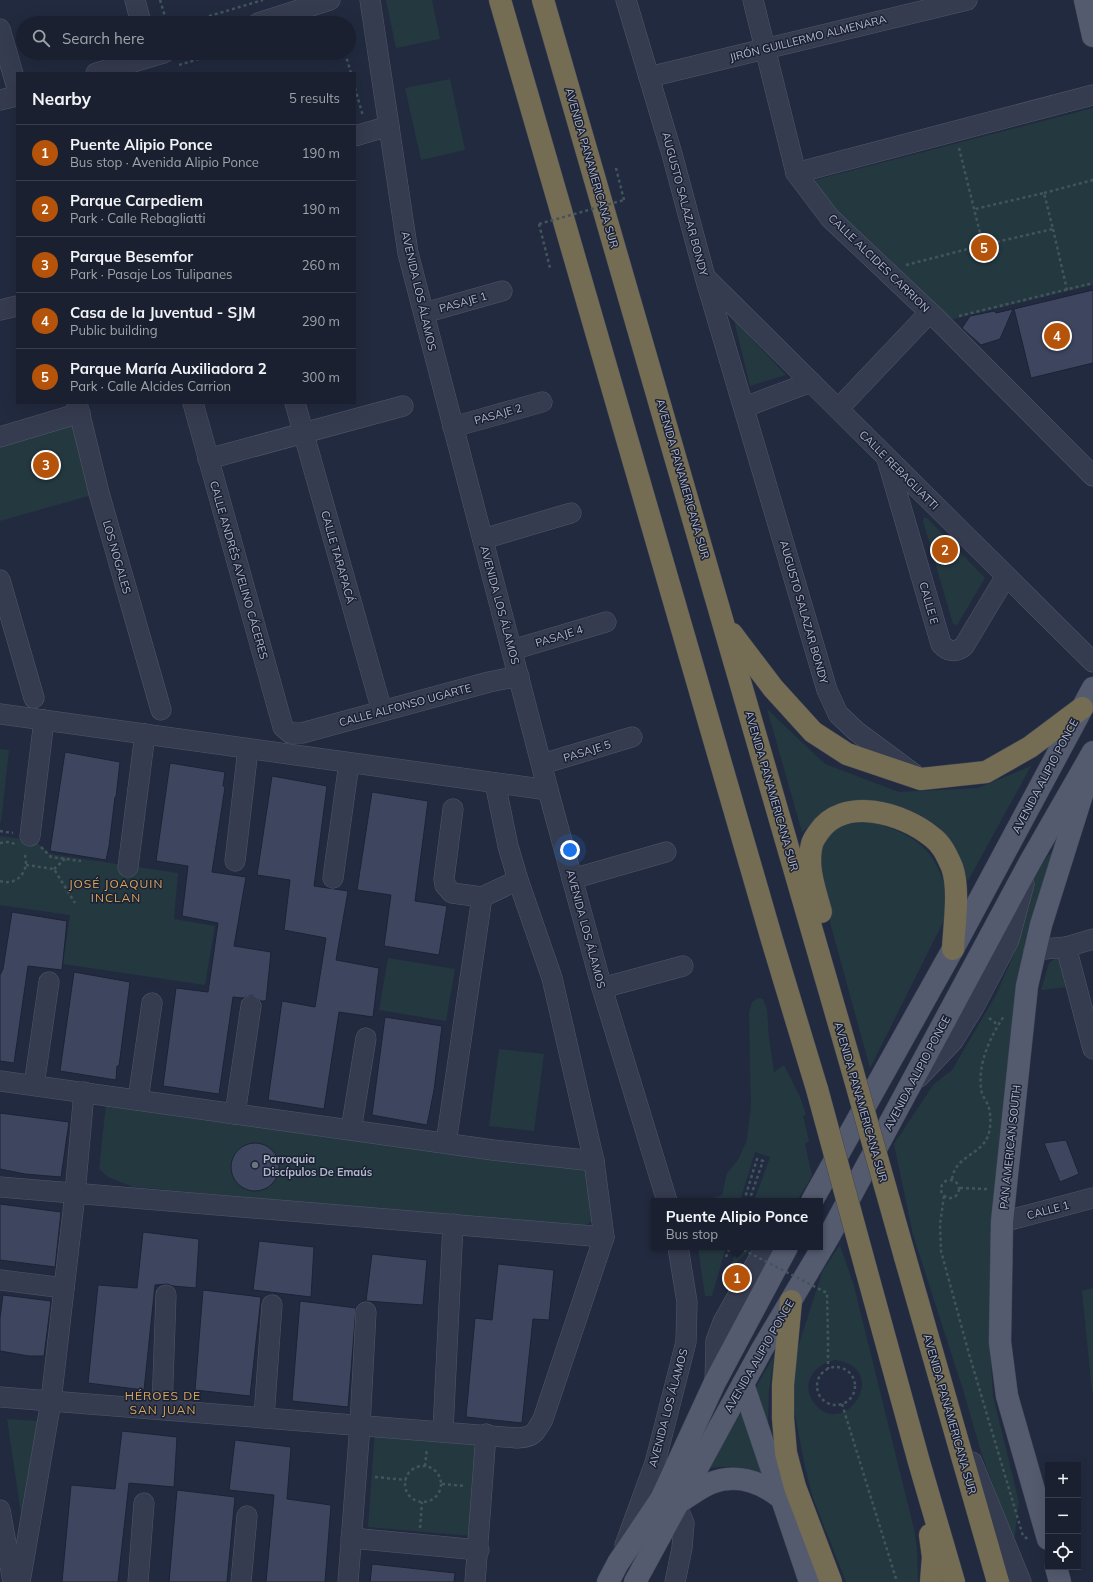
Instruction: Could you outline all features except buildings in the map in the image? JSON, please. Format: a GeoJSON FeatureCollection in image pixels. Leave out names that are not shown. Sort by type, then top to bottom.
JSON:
{"type":"FeatureCollection","features":[{"type":"Feature","properties":{"kind":"highway"},"geometry":{"type":"LineString","coordinates":[[500,0],[772,940],[818,1089],[919,1462],[954,1582]]}},
{"type":"Feature","properties":{"kind":"highway","name":"AVENIDA PANAMERICANA SUR"},"geometry":{"type":"LineString","coordinates":[[543,0],[724,623],[998,1582]]}},
{"type":"Feature","properties":{"kind":"highway"},"geometry":{"type":"LineString","coordinates":[[724,623],[773,688],[813,732],[847,754],[921,779],[986,772],[1030,747],[1082,708]]}},
{"type":"Feature","properties":{"kind":"highway"},"geometry":{"type":"LineString","coordinates":[[820,963],[828,938],[809,863],[812,843],[824,824],[844,813],[865,811],[888,815],[913,824],[933,837],[943,848],[952,868],[955,886],[953,949]]}},
{"type":"Feature","properties":{"kind":"highway"},"geometry":{"type":"LineString","coordinates":[[791,1301],[783,1385],[783,1418],[786,1453],[796,1487],[831,1582]]}},
{"type":"Feature","properties":{"kind":"highway"},"geometry":{"type":"LineString","coordinates":[[919,1462],[933,1557],[931,1582]]}},
{"type":"Feature","properties":{"kind":"main road"},"geometry":{"type":"LineString","coordinates":[[1085,0],[1093,36]]}},
{"type":"Feature","properties":{"kind":"main road","name":"AVENIDA ALIPIO PONCE"},"geometry":{"type":"LineString","coordinates":[[814,1198],[953,949],[1093,688]]}},
{"type":"Feature","properties":{"kind":"main road","name":"AVENIDA ALIPIO PONCE"},"geometry":{"type":"LineString","coordinates":[[823,1247],[1030,862],[1093,752]]}},
{"type":"Feature","properties":{"kind":"main road","name":"PAN AMERICAN SOUTH"},"geometry":{"type":"LineString","coordinates":[[1039,1539],[1007,1396],[1000,1342],[1002,1222],[1027,986],[1034,950],[1093,758]]}},
{"type":"Feature","properties":{"kind":"main road"},"geometry":{"type":"LineString","coordinates":[[608,1582],[618,1563],[661,1499],[715,1382],[785,1250]]}},
{"type":"Feature","properties":{"kind":"main road","name":"AVENIDA ALIPIO PONCE"},"geometry":{"type":"LineString","coordinates":[[635,1582],[742,1384],[821,1250]]}},
{"type":"Feature","properties":{"kind":"main road"},"geometry":{"type":"LineString","coordinates":[[742,1384],[806,1577]]}},
{"type":"Feature","properties":{"kind":"main road"},"geometry":{"type":"LineString","coordinates":[[676,1504],[712,1483],[728,1480],[754,1482],[768,1487],[781,1498]]}},
{"type":"Feature","properties":{"kind":"main road"},"geometry":{"type":"LineString","coordinates":[[1057,1570],[1060,1582]]}},
{"type":"Feature","properties":{"kind":"street"},"geometry":{"type":"LineString","coordinates":[[135,0],[140,16]]}},
{"type":"Feature","properties":{"kind":"street"},"geometry":{"type":"LineString","coordinates":[[280,16],[330,0]]}},
{"type":"Feature","properties":{"kind":"street","name":"AVENIDA LOS ÁLAMOS"},"geometry":{"type":"LineString","coordinates":[[370,0],[408,253],[572,879],[602,988],[666,1198]]}},
{"type":"Feature","properties":{"kind":"street","name":"AUGUSTO SALAZAR BONDY"},"geometry":{"type":"LineString","coordinates":[[626,0],[705,277],[745,408],[827,690],[838,714],[856,731],[921,779]]}},
{"type":"Feature","properties":{"kind":"street","name":"CALLE ALCIDES CARRION"},"geometry":{"type":"LineString","coordinates":[[753,0],[796,173],[830,218],[935,316],[1093,476]]}},
{"type":"Feature","properties":{"kind":"street","name":"JIRÓN GUILLERMO ALMENARA"},"geometry":{"type":"LineString","coordinates":[[649,77],[967,0]]}},
{"type":"Feature","properties":{"kind":"street"},"geometry":{"type":"LineString","coordinates":[[0,29],[16,85]]}},
{"type":"Feature","properties":{"kind":"street"},"geometry":{"type":"LineString","coordinates":[[100,72],[147,60]]}},
{"type":"Feature","properties":{"kind":"street"},"geometry":{"type":"LineString","coordinates":[[796,173],[1093,95]]}},
{"type":"Feature","properties":{"kind":"street"},"geometry":{"type":"LineString","coordinates":[[0,100],[16,96]]}},
{"type":"Feature","properties":{"kind":"street"},"geometry":{"type":"LineString","coordinates":[[360,127],[389,126]]}},
{"type":"Feature","properties":{"kind":"street","name":"CALLE REBAGLIATTI"},"geometry":{"type":"LineString","coordinates":[[705,277],[1093,662]]}},
{"type":"Feature","properties":{"kind":"street","name":"PASAJE 1"},"geometry":{"type":"LineString","coordinates":[[424,314],[502,291]]}},
{"type":"Feature","properties":{"kind":"street"},"geometry":{"type":"LineString","coordinates":[[0,310],[16,306]]}},
{"type":"Feature","properties":{"kind":"street"},"geometry":{"type":"LineString","coordinates":[[838,409],[935,316]]}},
{"type":"Feature","properties":{"kind":"street"},"geometry":{"type":"LineString","coordinates":[[745,408],[811,382]]}},
{"type":"Feature","properties":{"kind":"street","name":"PASAJE 2"},"geometry":{"type":"LineString","coordinates":[[453,427],[542,402]]}},
{"type":"Feature","properties":{"kind":"street","name":"CALLE ANDRÉS AVELINO CÁCERES"},"geometry":{"type":"LineString","coordinates":[[193,404],[283,727],[290,733]]}},
{"type":"Feature","properties":{"kind":"street","name":"CALLE TARAPACÁ"},"geometry":{"type":"LineString","coordinates":[[295,404],[302,433],[382,712]]}},
{"type":"Feature","properties":{"kind":"street"},"geometry":{"type":"LineString","coordinates":[[208,459],[403,406]]}},
{"type":"Feature","properties":{"kind":"street"},"geometry":{"type":"LineString","coordinates":[[0,437],[79,408]]}},
{"type":"Feature","properties":{"kind":"street","name":"LOS NOGALES"},"geometry":{"type":"LineString","coordinates":[[79,408],[99,493],[161,710]]}},
{"type":"Feature","properties":{"kind":"street","name":"CALLE E"},"geometry":{"type":"LineString","coordinates":[[886,457],[941,644],[944,648],[956,651],[964,646],[1006,576]]}},
{"type":"Feature","properties":{"kind":"street"},"geometry":{"type":"LineString","coordinates":[[483,539],[571,513]]}},
{"type":"Feature","properties":{"kind":"street"},"geometry":{"type":"LineString","coordinates":[[0,580],[34,698]]}},
{"type":"Feature","properties":{"kind":"street","name":"PASAJE 4"},"geometry":{"type":"LineString","coordinates":[[512,650],[606,622]]}},
{"type":"Feature","properties":{"kind":"street","name":"CALLE ALFONSO UGARTE"},"geometry":{"type":"LineString","coordinates":[[290,733],[302,733],[489,682],[519,676]]}},
{"type":"Feature","properties":{"kind":"street"},"geometry":{"type":"LineString","coordinates":[[0,714],[548,790]]}},
{"type":"Feature","properties":{"kind":"street"},"geometry":{"type":"LineString","coordinates":[[22,843],[44,720]]}},
{"type":"Feature","properties":{"kind":"street"},"geometry":{"type":"LineString","coordinates":[[128,867],[145,734]]}},
{"type":"Feature","properties":{"kind":"street","name":"PASAJE 5"},"geometry":{"type":"LineString","coordinates":[[542,764],[632,737]]}},
{"type":"Feature","properties":{"kind":"street"},"geometry":{"type":"LineString","coordinates":[[235,861],[248,749]]}},
{"type":"Feature","properties":{"kind":"street"},"geometry":{"type":"LineString","coordinates":[[333,878],[349,762]]}},
{"type":"Feature","properties":{"kind":"street"},"geometry":{"type":"LineString","coordinates":[[0,1397],[486,1434],[517,1438],[526,1438],[534,1434],[543,1419],[604,1237],[594,1161],[552,978],[518,880],[508,846],[495,783]]}},
{"type":"Feature","properties":{"kind":"street"},"geometry":{"type":"LineString","coordinates":[[453,809],[444,879],[445,885],[452,893],[482,897],[518,880]]}},
{"type":"Feature","properties":{"kind":"street"},"geometry":{"type":"LineString","coordinates":[[572,879],[666,852]]}},
{"type":"Feature","properties":{"kind":"street"},"geometry":{"type":"LineString","coordinates":[[446,1143],[482,897]]}},
{"type":"Feature","properties":{"kind":"street"},"geometry":{"type":"LineString","coordinates":[[1034,950],[1066,948],[1093,939]]}},
{"type":"Feature","properties":{"kind":"street"},"geometry":{"type":"LineString","coordinates":[[1066,948],[1093,1049]]}},
{"type":"Feature","properties":{"kind":"street"},"geometry":{"type":"LineString","coordinates":[[602,988],[683,966]]}},
{"type":"Feature","properties":{"kind":"street"},"geometry":{"type":"LineString","coordinates":[[34,1085],[49,982]]}},
{"type":"Feature","properties":{"kind":"street"},"geometry":{"type":"LineString","coordinates":[[138,1100],[152,1003]]}},
{"type":"Feature","properties":{"kind":"street"},"geometry":{"type":"LineString","coordinates":[[235,1114],[251,1006]]}},
{"type":"Feature","properties":{"kind":"street"},"geometry":{"type":"LineString","coordinates":[[351,1130],[366,1038]]}},
{"type":"Feature","properties":{"kind":"street"},"geometry":{"type":"LineString","coordinates":[[0,1081],[446,1143],[594,1161]]}},
{"type":"Feature","properties":{"kind":"street"},"geometry":{"type":"LineString","coordinates":[[20,1582],[50,1401],[75,1194],[84,1092]]}},
{"type":"Feature","properties":{"kind":"street"},"geometry":{"type":"LineString","coordinates":[[0,1187],[604,1237]]}},
{"type":"Feature","properties":{"kind":"street","name":"CALLE 1"},"geometry":{"type":"LineString","coordinates":[[1002,1222],[1093,1198]]}},
{"type":"Feature","properties":{"kind":"street"},"geometry":{"type":"LineString","coordinates":[[443,1431],[453,1224]]}},
{"type":"Feature","properties":{"kind":"street","name":"AVENIDA LOS ÁLAMOS"},"geometry":{"type":"LineString","coordinates":[[618,1563],[655,1463],[686,1342],[687,1302],[678,1250]]}},
{"type":"Feature","properties":{"kind":"street"},"geometry":{"type":"LineString","coordinates":[[715,1382],[716,1341],[723,1322],[762,1253],[766,1250]]}},
{"type":"Feature","properties":{"kind":"street"},"geometry":{"type":"LineString","coordinates":[[0,1280],[64,1288]]}},
{"type":"Feature","properties":{"kind":"street"},"geometry":{"type":"LineString","coordinates":[[162,1409],[166,1295]]}},
{"type":"Feature","properties":{"kind":"street"},"geometry":{"type":"LineString","coordinates":[[264,1417],[272,1305]]}},
{"type":"Feature","properties":{"kind":"street"},"geometry":{"type":"LineString","coordinates":[[348,1582],[360,1425],[366,1312]]}},
{"type":"Feature","properties":{"kind":"street"},"geometry":{"type":"LineString","coordinates":[[948,1407],[1021,1582]]}},
{"type":"Feature","properties":{"kind":"street"},"geometry":{"type":"LineString","coordinates":[[475,1582],[479,1550],[486,1434]]}},
{"type":"Feature","properties":{"kind":"street"},"geometry":{"type":"LineString","coordinates":[[138,1582],[144,1503]]}},
{"type":"Feature","properties":{"kind":"street"},"geometry":{"type":"LineString","coordinates":[[675,1582],[682,1548],[684,1523],[676,1504]]}},
{"type":"Feature","properties":{"kind":"street"},"geometry":{"type":"LineString","coordinates":[[0,1510],[13,1582]]}},
{"type":"Feature","properties":{"kind":"street"},"geometry":{"type":"LineString","coordinates":[[242,1582],[247,1516]]}},
{"type":"Feature","properties":{"kind":"street"},"geometry":{"type":"LineString","coordinates":[[936,1520],[951,1582]]}},
{"type":"Feature","properties":{"kind":"street"},"geometry":{"type":"LineString","coordinates":[[351,1538],[479,1550]]}},
{"type":"Feature","properties":{"kind":"path"},"geometry":{"type":"LineString","coordinates":[[160,0],[165,16]]}},
{"type":"Feature","properties":{"kind":"path"},"geometry":{"type":"LineString","coordinates":[[209,16],[263,0]]}},
{"type":"Feature","properties":{"kind":"path"},"geometry":{"type":"LineString","coordinates":[[347,60],[350,72]]}},
{"type":"Feature","properties":{"kind":"path"},"geometry":{"type":"LineString","coordinates":[[356,96],[360,127]]}},
{"type":"Feature","properties":{"kind":"path"},"geometry":{"type":"LineString","coordinates":[[958,145],[983,245]]}},
{"type":"Feature","properties":{"kind":"path"},"geometry":{"type":"LineString","coordinates":[[550,268],[539,224],[624,200],[616,168]]}},
{"type":"Feature","properties":{"kind":"path"},"geometry":{"type":"LineString","coordinates":[[975,209],[1093,180]]}},
{"type":"Feature","properties":{"kind":"path"},"geometry":{"type":"LineString","coordinates":[[1044,193],[1067,290]]}},
{"type":"Feature","properties":{"kind":"path"},"geometry":{"type":"LineString","coordinates":[[898,266],[1053,229]]}},
{"type":"Feature","properties":{"kind":"path"},"geometry":{"type":"LineString","coordinates":[[935,316],[1093,284]]}},
{"type":"Feature","properties":{"kind":"path"},"geometry":{"type":"LineString","coordinates":[[0,843],[22,843],[26,865],[22,875],[17,880],[10,882],[0,881]]}},
{"type":"Feature","properties":{"kind":"path"},"geometry":{"type":"LineString","coordinates":[[54,869],[65,859]]}},
{"type":"Feature","properties":{"kind":"path"},"geometry":{"type":"LineString","coordinates":[[26,865],[54,869]]}},
{"type":"Feature","properties":{"kind":"path"},"geometry":{"type":"LineString","coordinates":[[54,869],[75,903]]}},
{"type":"Feature","properties":{"kind":"path"},"geometry":{"type":"LineString","coordinates":[[952,1179],[953,1171],[956,1165],[979,1149],[987,1137],[990,1126],[989,1108],[981,1090],[981,1063],[998,1025],[1006,1013]]}},
{"type":"Feature","properties":{"kind":"path"},"geometry":{"type":"LineString","coordinates":[[745,1198],[757,1159],[763,1161],[750,1198]]}},
{"type":"Feature","properties":{"kind":"path"},"geometry":{"type":"LineString","coordinates":[[944,1196],[953,1198],[958,1194],[960,1188],[958,1182],[952,1179],[946,1180],[942,1185],[941,1191],[944,1196],[940,1224],[941,1251],[968,1354],[1023,1536],[1039,1539]]}},
{"type":"Feature","properties":{"kind":"path"},"geometry":{"type":"LineString","coordinates":[[960,1188],[1006,1190]]}},
{"type":"Feature","properties":{"kind":"path"},"geometry":{"type":"LineString","coordinates":[[726,1257],[729,1250]]}},
{"type":"Feature","properties":{"kind":"path"},"geometry":{"type":"LineString","coordinates":[[744,1250],[827,1293],[828,1369]]}},
{"type":"Feature","properties":{"kind":"path"},"geometry":{"type":"LineString","coordinates":[[839,1368],[845,1370],[855,1379],[852,1397],[842,1404],[830,1404],[820,1396],[818,1391],[819,1378],[828,1369],[839,1368]]}},
{"type":"Feature","properties":{"kind":"path"},"geometry":{"type":"LineString","coordinates":[[842,1404],[897,1582]]}},
{"type":"Feature","properties":{"kind":"path"},"geometry":{"type":"LineString","coordinates":[[425,1466],[427,1444]]}},
{"type":"Feature","properties":{"kind":"path"},"geometry":{"type":"LineString","coordinates":[[425,1466],[436,1471],[440,1476],[442,1484],[439,1494],[434,1499],[422,1502],[411,1497],[405,1486],[406,1480],[412,1469],[425,1466]]}},
{"type":"Feature","properties":{"kind":"path"},"geometry":{"type":"LineString","coordinates":[[374,1485],[375,1470]]}},
{"type":"Feature","properties":{"kind":"path"},"geometry":{"type":"LineString","coordinates":[[375,1477],[406,1480]]}},
{"type":"Feature","properties":{"kind":"path"},"geometry":{"type":"LineString","coordinates":[[442,1484],[472,1487]]}},
{"type":"Feature","properties":{"kind":"path"},"geometry":{"type":"LineString","coordinates":[[420,1528],[422,1502]]}},
{"type":"Feature","properties":{"kind":"path"},"geometry":{"type":"LineString","coordinates":[[413,1527],[427,1528]]}},
{"type":"Feature","properties":{"kind":"shaded area"},"geometry":{"type":"Polygon","coordinates":[[[386,0],[432,0],[440,39],[396,48],[386,0]]]}},
{"type":"Feature","properties":{"kind":"shaded area"},"geometry":{"type":"Polygon","coordinates":[[[450,79],[465,150],[421,160],[405,88],[450,79]]]}},
{"type":"Feature","properties":{"kind":"shaded area"},"geometry":{"type":"Polygon","coordinates":[[[1093,108],[1093,285],[950,320],[835,211],[815,180],[1093,108]]]}},
{"type":"Feature","properties":{"kind":"shaded area"},"geometry":{"type":"Polygon","coordinates":[[[734,320],[786,375],[750,386],[734,320]]]}},
{"type":"Feature","properties":{"kind":"shaded area"},"geometry":{"type":"Polygon","coordinates":[[[80,413],[99,493],[0,521],[0,437],[80,413]]]}},
{"type":"Feature","properties":{"kind":"shaded area"},"geometry":{"type":"Polygon","coordinates":[[[924,517],[927,518],[985,578],[957,625],[953,624],[923,521],[924,517]]]}},
{"type":"Feature","properties":{"kind":"shaded area"},"geometry":{"type":"Polygon","coordinates":[[[767,709],[825,764],[899,792],[978,788],[1031,766],[968,881],[951,845],[921,822],[829,810],[802,832],[767,709]]]}},
{"type":"Feature","properties":{"kind":"shaded area"},"geometry":{"type":"Polygon","coordinates":[[[0,749],[9,750],[1,822],[0,822],[0,749]]]}},
{"type":"Feature","properties":{"kind":"shaded area"},"geometry":{"type":"Polygon","coordinates":[[[871,822],[904,834],[916,841],[926,850],[941,874],[950,908],[870,1068],[817,875],[818,850],[830,833],[845,824],[871,822]]]}},
{"type":"Feature","properties":{"kind":"shaded area"},"geometry":{"type":"Polygon","coordinates":[[[0,836],[35,841],[50,854],[178,873],[174,919],[215,926],[205,985],[63,964],[70,915],[0,905],[0,836]]]}},
{"type":"Feature","properties":{"kind":"shaded area"},"geometry":{"type":"Polygon","coordinates":[[[1057,845],[990,1287],[989,1328],[993,1396],[1019,1502],[1014,1542],[982,1455],[964,1393],[913,1235],[894,1144],[934,1084],[952,1070],[996,995],[1014,954],[1022,926],[1027,897],[1039,867],[1057,845]]]}},
{"type":"Feature","properties":{"kind":"shaded area"},"geometry":{"type":"Polygon","coordinates":[[[388,958],[455,969],[446,1021],[379,1010],[388,958]]]}},
{"type":"Feature","properties":{"kind":"shaded area"},"geometry":{"type":"Polygon","coordinates":[[[1056,958],[1061,958],[1068,987],[1041,990],[1049,963],[1056,958]]]}},
{"type":"Feature","properties":{"kind":"shaded area"},"geometry":{"type":"Polygon","coordinates":[[[758,998],[763,999],[767,1009],[769,1038],[774,1072],[784,1065],[800,1097],[806,1115],[803,1116],[809,1141],[805,1144],[812,1176],[799,1198],[755,1198],[770,1157],[755,1152],[741,1198],[712,1198],[722,1195],[727,1173],[738,1160],[747,1140],[751,1107],[749,1012],[752,1002],[758,998]]]}},
{"type":"Feature","properties":{"kind":"shaded area"},"geometry":{"type":"Polygon","coordinates":[[[499,1049],[544,1054],[534,1131],[489,1126],[499,1049]]]}},
{"type":"Feature","properties":{"kind":"shaded area"},"geometry":{"type":"Polygon","coordinates":[[[106,1104],[583,1168],[588,1173],[593,1219],[587,1225],[581,1227],[133,1187],[108,1177],[99,1169],[106,1104]]]}},
{"type":"Feature","properties":{"kind":"shaded area"},"geometry":{"type":"Polygon","coordinates":[[[840,1245],[854,1286],[914,1529],[917,1548],[918,1582],[846,1582],[813,1498],[805,1467],[793,1404],[792,1376],[797,1350],[823,1270],[840,1245]],[[835,1360],[827,1362],[815,1370],[811,1376],[808,1389],[810,1396],[814,1403],[826,1413],[838,1414],[849,1409],[858,1399],[862,1387],[860,1376],[852,1366],[835,1360]]]}},
{"type":"Feature","properties":{"kind":"shaded area"},"geometry":{"type":"Polygon","coordinates":[[[698,1250],[725,1250],[712,1296],[705,1296],[698,1250]]]}},
{"type":"Feature","properties":{"kind":"shaded area"},"geometry":{"type":"Polygon","coordinates":[[[737,1250],[750,1250],[729,1270],[737,1250]]]}},
{"type":"Feature","properties":{"kind":"shaded area"},"geometry":{"type":"Polygon","coordinates":[[[1093,1288],[1093,1391],[1092,1392],[1082,1291],[1093,1288]]]}},
{"type":"Feature","properties":{"kind":"shaded area"},"geometry":{"type":"Polygon","coordinates":[[[774,1356],[769,1391],[768,1420],[773,1452],[769,1476],[739,1468],[709,1468],[774,1356]]]}},
{"type":"Feature","properties":{"kind":"shaded area"},"geometry":{"type":"Polygon","coordinates":[[[7,1419],[38,1421],[24,1534],[7,1419]]]}},
{"type":"Feature","properties":{"kind":"shaded area"},"geometry":{"type":"Polygon","coordinates":[[[375,1430],[479,1438],[471,1536],[368,1527],[375,1430]]]}},
{"type":"Feature","properties":{"kind":"place","name":"Parque María Auxiliadora 2"},"geometry":{"type":"Point","coordinates":[984,248]}},
{"type":"Feature","properties":{"kind":"place","name":"Casa de la Juventud - SJM"},"geometry":{"type":"Point","coordinates":[1057,336]}},
{"type":"Feature","properties":{"kind":"place","name":"Parque Besemfor"},"geometry":{"type":"Point","coordinates":[46,465]}},
{"type":"Feature","properties":{"kind":"place","name":"Parque Carpediem"},"geometry":{"type":"Point","coordinates":[945,550]}},
{"type":"Feature","properties":{"kind":"place","name":"Parroquia Discípulos De Emaús"},"geometry":{"type":"Point","coordinates":[255,1165]}},
{"type":"Feature","properties":{"kind":"place","name":"Puente Alipio Ponce"},"geometry":{"type":"Point","coordinates":[737,1278]}},
{"type":"Feature","properties":{"kind":"district","name":"JOSÉ JOAQUIN INCLAN"},"geometry":{"type":"Point","coordinates":[116,890]}},
{"type":"Feature","properties":{"kind":"district","name":"HÉROES DE SAN JUAN"},"geometry":{"type":"Point","coordinates":[163,1402]}}]}
